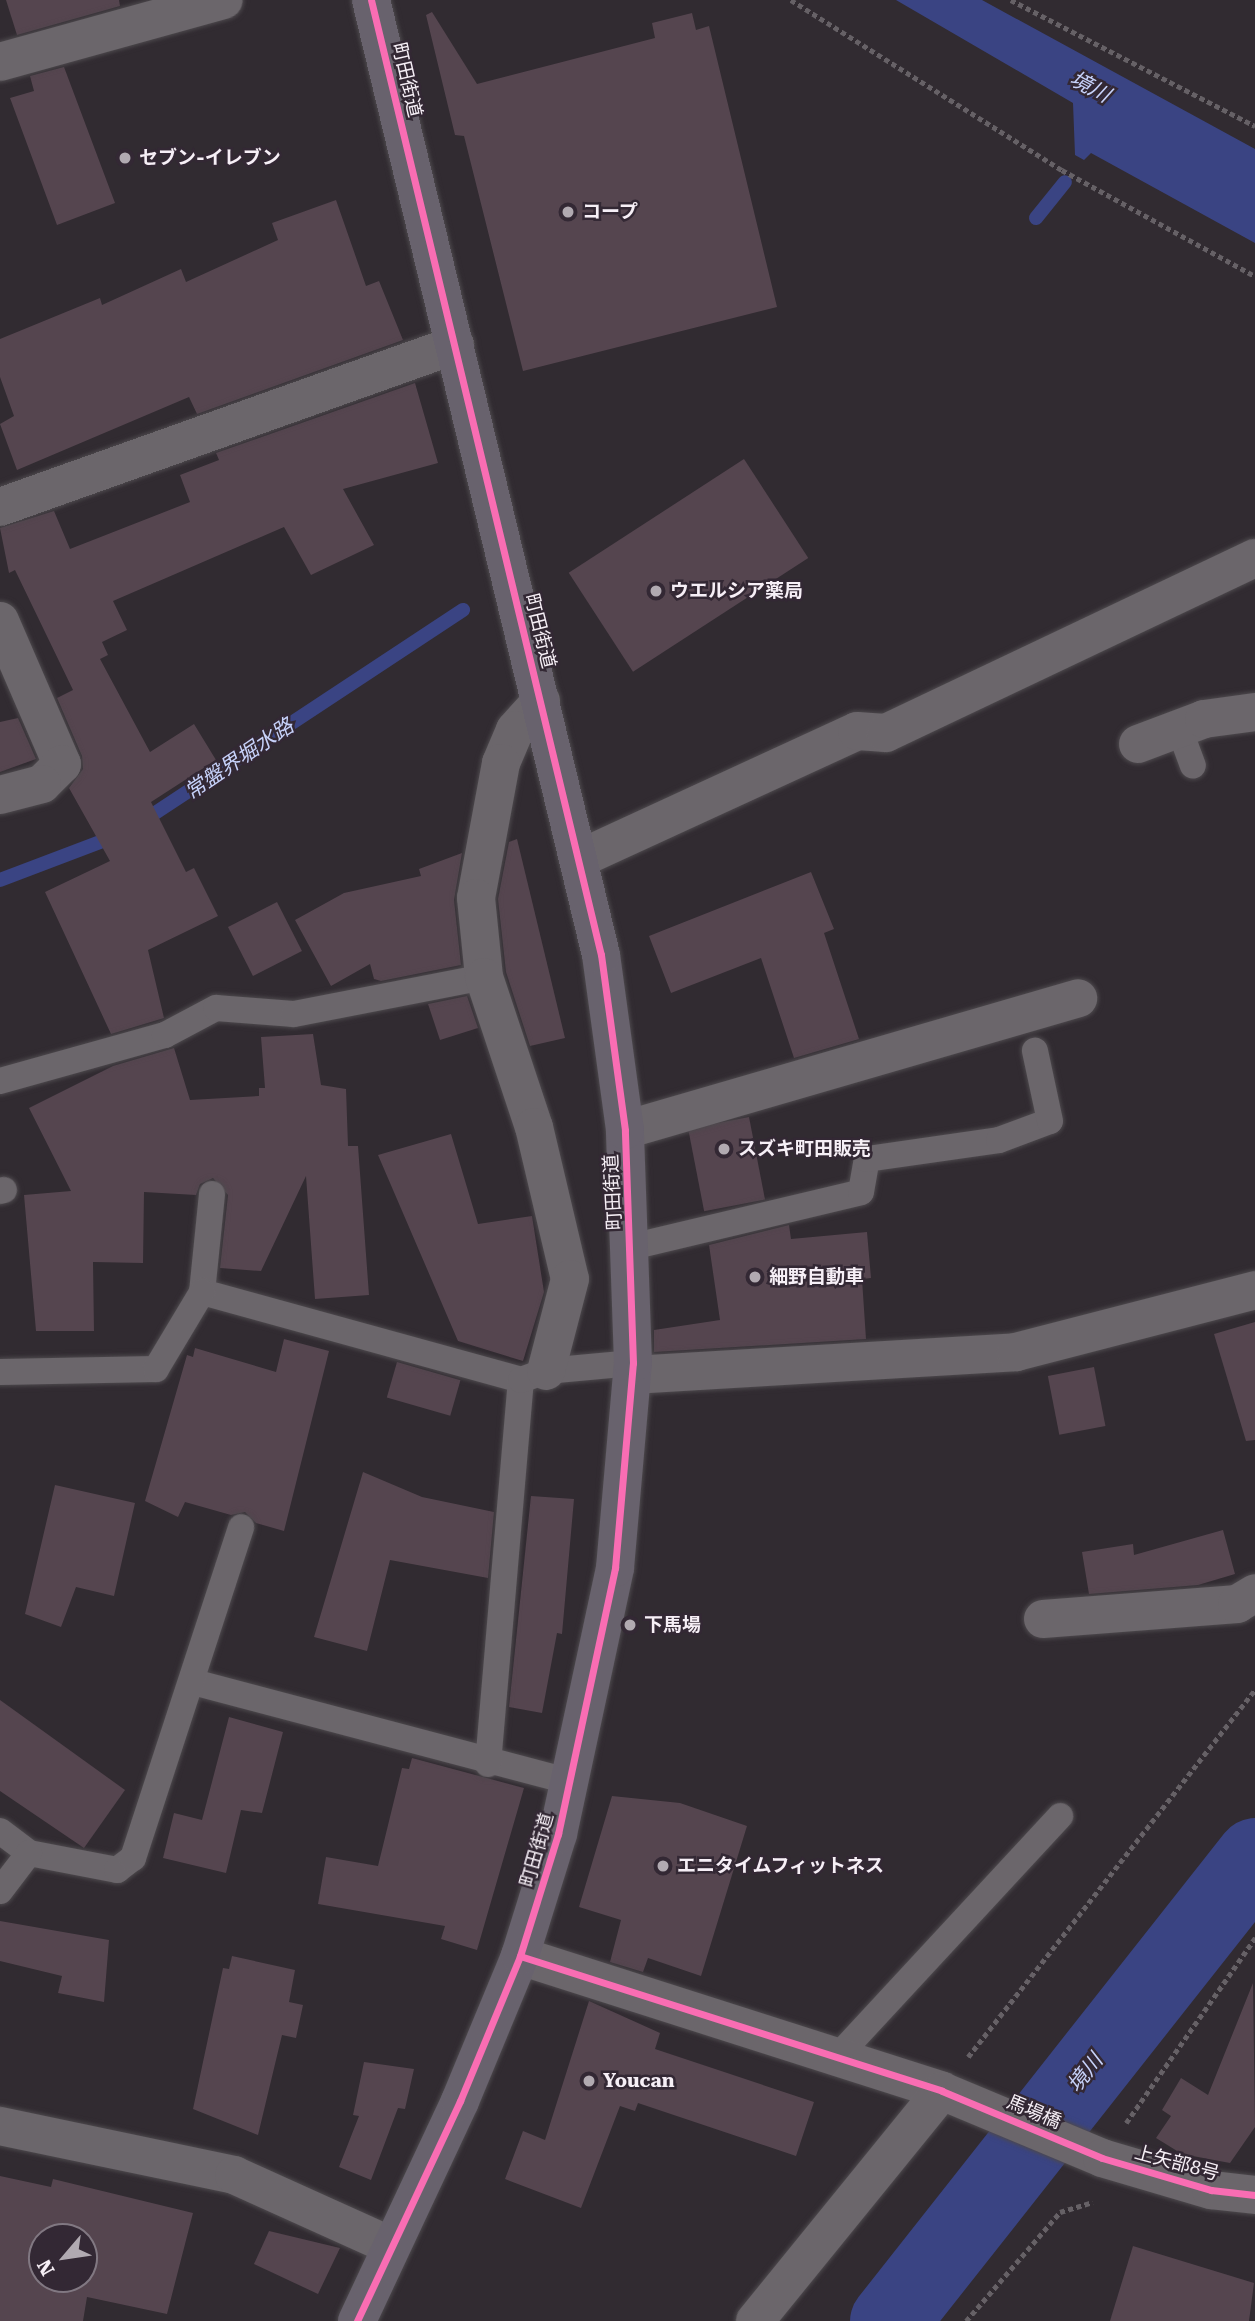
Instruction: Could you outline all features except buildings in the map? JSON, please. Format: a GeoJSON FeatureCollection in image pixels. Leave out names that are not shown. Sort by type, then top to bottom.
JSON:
{"type":"FeatureCollection","features":[{"type":"Feature","properties":{"kind":"main road","name":"町田街道"},"geometry":{"type":"LineString","coordinates":[[357,2321],[520,1956],[572,1782],[614,1569],[633,1369],[625,1130],[605,979],[579,859],[371,0]]}},
{"type":"Feature","properties":{"kind":"street"},"geometry":{"type":"LineString","coordinates":[[0,62],[224,0]]}},
{"type":"Feature","properties":{"kind":"street"},"geometry":{"type":"LineString","coordinates":[[0,507],[455,345]]}},
{"type":"Feature","properties":{"kind":"street"},"geometry":{"type":"LineString","coordinates":[[579,859],[857,731],[887,733],[1255,558]]}},
{"type":"Feature","properties":{"kind":"street"},"geometry":{"type":"LineString","coordinates":[[0,621],[62,764],[42,784],[0,795]]}},
{"type":"Feature","properties":{"kind":"street"},"geometry":{"type":"LineString","coordinates":[[533,1376],[570,1279],[534,1127],[484,978],[476,898],[489,808],[515,730],[541,701]]}},
{"type":"Feature","properties":{"kind":"street"},"geometry":{"type":"LineString","coordinates":[[1138,744],[1179,728],[1255,712]]}},
{"type":"Feature","properties":{"kind":"street"},"geometry":{"type":"LineString","coordinates":[[625,1130],[1078,998]]}},
{"type":"Feature","properties":{"kind":"street"},"geometry":{"type":"LineString","coordinates":[[633,1369],[1016,1352],[1255,1290]]}},
{"type":"Feature","properties":{"kind":"street"},"geometry":{"type":"LineString","coordinates":[[1043,1619],[1237,1604],[1255,1594]]}},
{"type":"Feature","properties":{"kind":"street","name":"馬場橋"},"geometry":{"type":"LineString","coordinates":[[520,1956],[838,2056],[952,2095],[1097,2156]]}},
{"type":"Feature","properties":{"kind":"street"},"geometry":{"type":"LineString","coordinates":[[755,2321],[952,2095]]}},
{"type":"Feature","properties":{"kind":"street"},"geometry":{"type":"LineString","coordinates":[[0,2126],[234,2175],[391,2246]]}},
{"type":"Feature","properties":{"kind":"street","name":"上矢部8号"},"geometry":{"type":"LineString","coordinates":[[1097,2156],[1211,2190],[1255,2195]]}},
{"type":"Feature","properties":{"kind":"lane"},"geometry":{"type":"LineString","coordinates":[[1179,728],[1193,766]]}},
{"type":"Feature","properties":{"kind":"lane"},"geometry":{"type":"LineString","coordinates":[[0,1082],[165,1035],[216,1008],[294,1014],[484,978]]}},
{"type":"Feature","properties":{"kind":"lane"},"geometry":{"type":"LineString","coordinates":[[631,1247],[861,1192],[867,1159],[999,1140],[1050,1121],[1035,1051]]}},
{"type":"Feature","properties":{"kind":"lane"},"geometry":{"type":"LineString","coordinates":[[0,1372],[156,1369],[202,1292],[212,1194]]}},
{"type":"Feature","properties":{"kind":"lane"},"geometry":{"type":"LineString","coordinates":[[202,1292],[533,1376],[633,1369]]}},
{"type":"Feature","properties":{"kind":"lane"},"geometry":{"type":"LineString","coordinates":[[488,1764],[533,1376]]}},
{"type":"Feature","properties":{"kind":"lane"},"geometry":{"type":"LineString","coordinates":[[0,1831],[29,1853],[117,1870],[133,1858],[193,1682],[241,1528]]}},
{"type":"Feature","properties":{"kind":"lane"},"geometry":{"type":"LineString","coordinates":[[193,1682],[488,1764],[572,1782]]}},
{"type":"Feature","properties":{"kind":"lane"},"geometry":{"type":"LineString","coordinates":[[838,2056],[1060,1816]]}},
{"type":"Feature","properties":{"kind":"lane"},"geometry":{"type":"LineString","coordinates":[[0,1891],[29,1853]]}},
{"type":"Feature","properties":{"kind":"path"},"geometry":{"type":"LineString","coordinates":[[791,0],[1062,170],[1255,276]]}},
{"type":"Feature","properties":{"kind":"path"},"geometry":{"type":"LineString","coordinates":[[1011,0],[1255,126]]}},
{"type":"Feature","properties":{"kind":"path"},"geometry":{"type":"LineString","coordinates":[[952,2095],[1255,1690]]}},
{"type":"Feature","properties":{"kind":"path"},"geometry":{"type":"LineString","coordinates":[[1097,2156],[1204,2003],[1255,1938]]}},
{"type":"Feature","properties":{"kind":"path"},"geometry":{"type":"LineString","coordinates":[[966,2321],[1060,2212],[1077,2203],[1103,2204]]}},
{"type":"Feature","properties":{"kind":"water"},"geometry":{"type":"Polygon","coordinates":[[[896,0],[982,0],[1255,149],[1255,243],[1091,153],[1084,160],[1075,155],[1073,103],[896,0]]]}},
{"type":"Feature","properties":{"kind":"waterway","name":"常盤界堀水路"},"geometry":{"type":"LineString","coordinates":[[1036,218],[1065,182]]}},
{"type":"Feature","properties":{"kind":"waterway","name":"常盤界堀水路"},"geometry":{"type":"LineString","coordinates":[[140,823],[463,610]]}},
{"type":"Feature","properties":{"kind":"waterway","name":"常盤界堀水路"},"geometry":{"type":"LineString","coordinates":[[0,880],[116,836]]}},
{"type":"Feature","properties":{"kind":"waterway","name":"境川"},"geometry":{"type":"LineString","coordinates":[[889,2321],[1255,1857]]}},
{"type":"Feature","properties":{"kind":"cycle path"},"geometry":{"type":"LineString","coordinates":[[357,2321],[460,2101],[520,1956],[558,1834],[615,1568],[633,1363],[625,1130],[601,955],[371,0]]}},
{"type":"Feature","properties":{"kind":"cycle path"},"geometry":{"type":"LineString","coordinates":[[520,1956],[942,2091],[1102,2158],[1211,2190],[1255,2195]]}},
{"type":"Feature","properties":{"kind":"place","name":"セブン-イレブン"},"geometry":{"type":"Point","coordinates":[125,158]}},
{"type":"Feature","properties":{"kind":"place","name":"コープ"},"geometry":{"type":"Point","coordinates":[568,212]}},
{"type":"Feature","properties":{"kind":"place","name":"ウエルシア薬局"},"geometry":{"type":"Point","coordinates":[656,591]}},
{"type":"Feature","properties":{"kind":"place","name":"スズキ町田販売"},"geometry":{"type":"Point","coordinates":[724,1149]}},
{"type":"Feature","properties":{"kind":"place","name":"細野自動車"},"geometry":{"type":"Point","coordinates":[755,1277]}},
{"type":"Feature","properties":{"kind":"place","name":"下馬場"},"geometry":{"type":"Point","coordinates":[630,1625]}},
{"type":"Feature","properties":{"kind":"place","name":"エニタイムフィットネス"},"geometry":{"type":"Point","coordinates":[663,1866]}},
{"type":"Feature","properties":{"kind":"place","name":"Youcan"},"geometry":{"type":"Point","coordinates":[589,2081]}}]}
